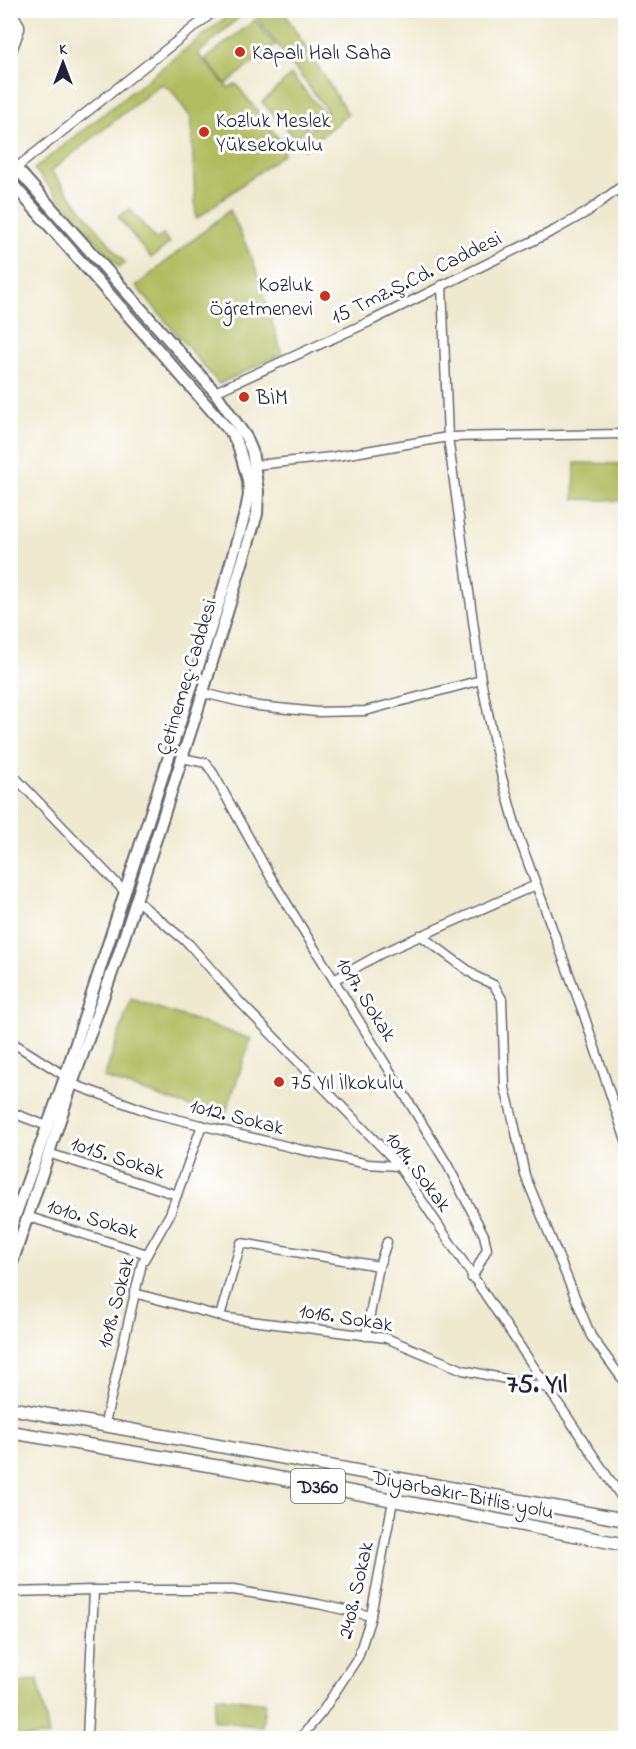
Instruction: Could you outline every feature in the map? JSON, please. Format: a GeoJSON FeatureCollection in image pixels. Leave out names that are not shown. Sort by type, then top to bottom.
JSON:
{"type":"FeatureCollection","features":[{"type":"Feature","properties":{"kind":"highway","name":"Diyarbakır-Bitlis yolu"},"geometry":{"type":"LineString","coordinates":[[10,1408],[104,1427],[245,1450],[626,1520]]}},
{"type":"Feature","properties":{"kind":"highway","name":"Diyarbakır-Bitlis yolu"},"geometry":{"type":"LineString","coordinates":[[10,1432],[222,1467],[626,1545]]}},
{"type":"Feature","properties":{"kind":"main road","name":"Çetinemeç Caddesi"},"geometry":{"type":"LineString","coordinates":[[10,1230],[47,1126],[68,1080],[136,900],[203,693],[257,514],[258,491],[256,465],[246,437],[215,392],[13,164]]}},
{"type":"Feature","properties":{"kind":"main road","name":"Çetinemeç Caddesi"},"geometry":{"type":"LineString","coordinates":[[10,181],[233,435],[248,480],[249,495],[223,590],[125,891],[29,1217],[10,1269]]}},
{"type":"Feature","properties":{"kind":"street"},"geometry":{"type":"LineString","coordinates":[[10,57],[20,29],[11,10]]}},
{"type":"Feature","properties":{"kind":"street"},"geometry":{"type":"LineString","coordinates":[[13,164],[216,10]]}},
{"type":"Feature","properties":{"kind":"street","name":"15 Tmz.Ş.Cd. Caddesi"},"geometry":{"type":"LineString","coordinates":[[215,392],[369,322],[587,212],[626,183]]}},
{"type":"Feature","properties":{"kind":"street"},"geometry":{"type":"LineString","coordinates":[[442,285],[448,436],[481,680],[501,774],[519,838],[584,1015],[626,1141]]}},
{"type":"Feature","properties":{"kind":"street"},"geometry":{"type":"LineString","coordinates":[[256,465],[331,457],[448,436],[626,434]]}},
{"type":"Feature","properties":{"kind":"street"},"geometry":{"type":"LineString","coordinates":[[203,693],[258,706],[317,712],[365,711],[481,680]]}},
{"type":"Feature","properties":{"kind":"street","name":"1017. Sokak"},"geometry":{"type":"LineString","coordinates":[[182,758],[206,763],[213,773],[270,876],[447,1164],[484,1234],[487,1249],[472,1278]]}},
{"type":"Feature","properties":{"kind":"street"},"geometry":{"type":"LineString","coordinates":[[10,772],[125,891]]}},
{"type":"Feature","properties":{"kind":"street"},"geometry":{"type":"LineString","coordinates":[[334,980],[382,952],[536,885]]}},
{"type":"Feature","properties":{"kind":"street","name":"1014. Sokak"},"geometry":{"type":"LineString","coordinates":[[136,900],[189,944],[238,1000],[398,1166],[472,1278],[622,1492],[626,1504]]}},
{"type":"Feature","properties":{"kind":"street"},"geometry":{"type":"LineString","coordinates":[[420,935],[477,977],[494,985],[502,999],[505,1088],[525,1175],[591,1336],[626,1384]]}},
{"type":"Feature","properties":{"kind":"street","name":"1012. Sokak"},"geometry":{"type":"LineString","coordinates":[[10,1041],[68,1080],[152,1113],[298,1149],[368,1164],[398,1166]]}},
{"type":"Feature","properties":{"kind":"street"},"geometry":{"type":"LineString","coordinates":[[10,1112],[47,1126]]}},
{"type":"Feature","properties":{"kind":"street","name":"1018. Sokak"},"geometry":{"type":"LineString","coordinates":[[104,1427],[142,1263],[170,1215],[202,1125]]}},
{"type":"Feature","properties":{"kind":"street","name":"1015. Sokak"},"geometry":{"type":"LineString","coordinates":[[48,1153],[177,1195]]}},
{"type":"Feature","properties":{"kind":"street","name":"1010. Sokak"},"geometry":{"type":"LineString","coordinates":[[29,1217],[147,1254]]}},
{"type":"Feature","properties":{"kind":"street"},"geometry":{"type":"LineString","coordinates":[[366,1336],[379,1266],[387,1242]]}},
{"type":"Feature","properties":{"kind":"street"},"geometry":{"type":"LineString","coordinates":[[220,1316],[241,1243],[379,1266]]}},
{"type":"Feature","properties":{"kind":"street","name":"1016. Sokak"},"geometry":{"type":"LineString","coordinates":[[134,1293],[220,1316],[386,1338],[463,1370],[548,1388]]}},
{"type":"Feature","properties":{"kind":"street","name":"2408. Sokak"},"geometry":{"type":"LineString","coordinates":[[297,1738],[302,1736],[322,1712],[358,1657],[371,1616],[393,1501]]}},
{"type":"Feature","properties":{"kind":"street"},"geometry":{"type":"LineString","coordinates":[[87,1738],[94,1590]]}},
{"type":"Feature","properties":{"kind":"street"},"geometry":{"type":"LineString","coordinates":[[10,1592],[233,1590],[318,1604],[371,1616]]}},
{"type":"Feature","properties":{"kind":"green space"},"geometry":{"type":"Polygon","coordinates":[[[234,11],[246,11],[198,54],[228,88],[236,84],[285,147],[283,154],[196,219],[191,118],[171,90],[161,84],[51,171],[125,263],[120,268],[34,169],[234,11]]]}},
{"type":"Feature","properties":{"kind":"green space"},"geometry":{"type":"Polygon","coordinates":[[[252,11],[283,11],[348,114],[304,150],[298,142],[328,112],[252,11]]]}},
{"type":"Feature","properties":{"kind":"green space","name":"Kapalı Halı Saha"},"geometry":{"type":"Polygon","coordinates":[[[255,20],[275,45],[226,84],[205,59],[255,20]]]}},
{"type":"Feature","properties":{"kind":"green space"},"geometry":{"type":"Polygon","coordinates":[[[291,75],[324,113],[295,138],[262,102],[291,75]]]}},
{"type":"Feature","properties":{"kind":"green space"},"geometry":{"type":"Polygon","coordinates":[[[130,209],[156,240],[163,235],[170,243],[151,258],[118,217],[130,209]]]}},
{"type":"Feature","properties":{"kind":"green space"},"geometry":{"type":"Polygon","coordinates":[[[230,210],[254,263],[282,354],[219,384],[136,286],[230,210]]]}},
{"type":"Feature","properties":{"kind":"green space"},"geometry":{"type":"Polygon","coordinates":[[[575,463],[625,464],[625,501],[574,499],[575,463]]]}},
{"type":"Feature","properties":{"kind":"green space"},"geometry":{"type":"Polygon","coordinates":[[[131,999],[251,1039],[224,1118],[104,1078],[131,999]]]}},
{"type":"Feature","properties":{"kind":"green space"},"geometry":{"type":"Polygon","coordinates":[[[38,1679],[49,1736],[14,1738],[11,1720],[11,1685],[38,1679]]]}},
{"type":"Feature","properties":{"kind":"green space"},"geometry":{"type":"Polygon","coordinates":[[[216,1696],[265,1703],[262,1727],[213,1720],[216,1696]]]}},
{"type":"Feature","properties":{"kind":"place","name":"Kapalı Halı Saha"},"geometry":{"type":"Point","coordinates":[240,52]}},
{"type":"Feature","properties":{"kind":"place","name":"Kozluk Meslek Yüksekokulu"},"geometry":{"type":"Point","coordinates":[204,132]}},
{"type":"Feature","properties":{"kind":"place","name":"Kozluk Öğretmenevi"},"geometry":{"type":"Point","coordinates":[325,296]}},
{"type":"Feature","properties":{"kind":"place","name":"BİM"},"geometry":{"type":"Point","coordinates":[244,397]}},
{"type":"Feature","properties":{"kind":"place","name":"75 Yıl İlkokulu"},"geometry":{"type":"Point","coordinates":[279,1082]}},
{"type":"Feature","properties":{"kind":"district","name":"75. Yıl"},"geometry":{"type":"Point","coordinates":[537,1383]}}]}
